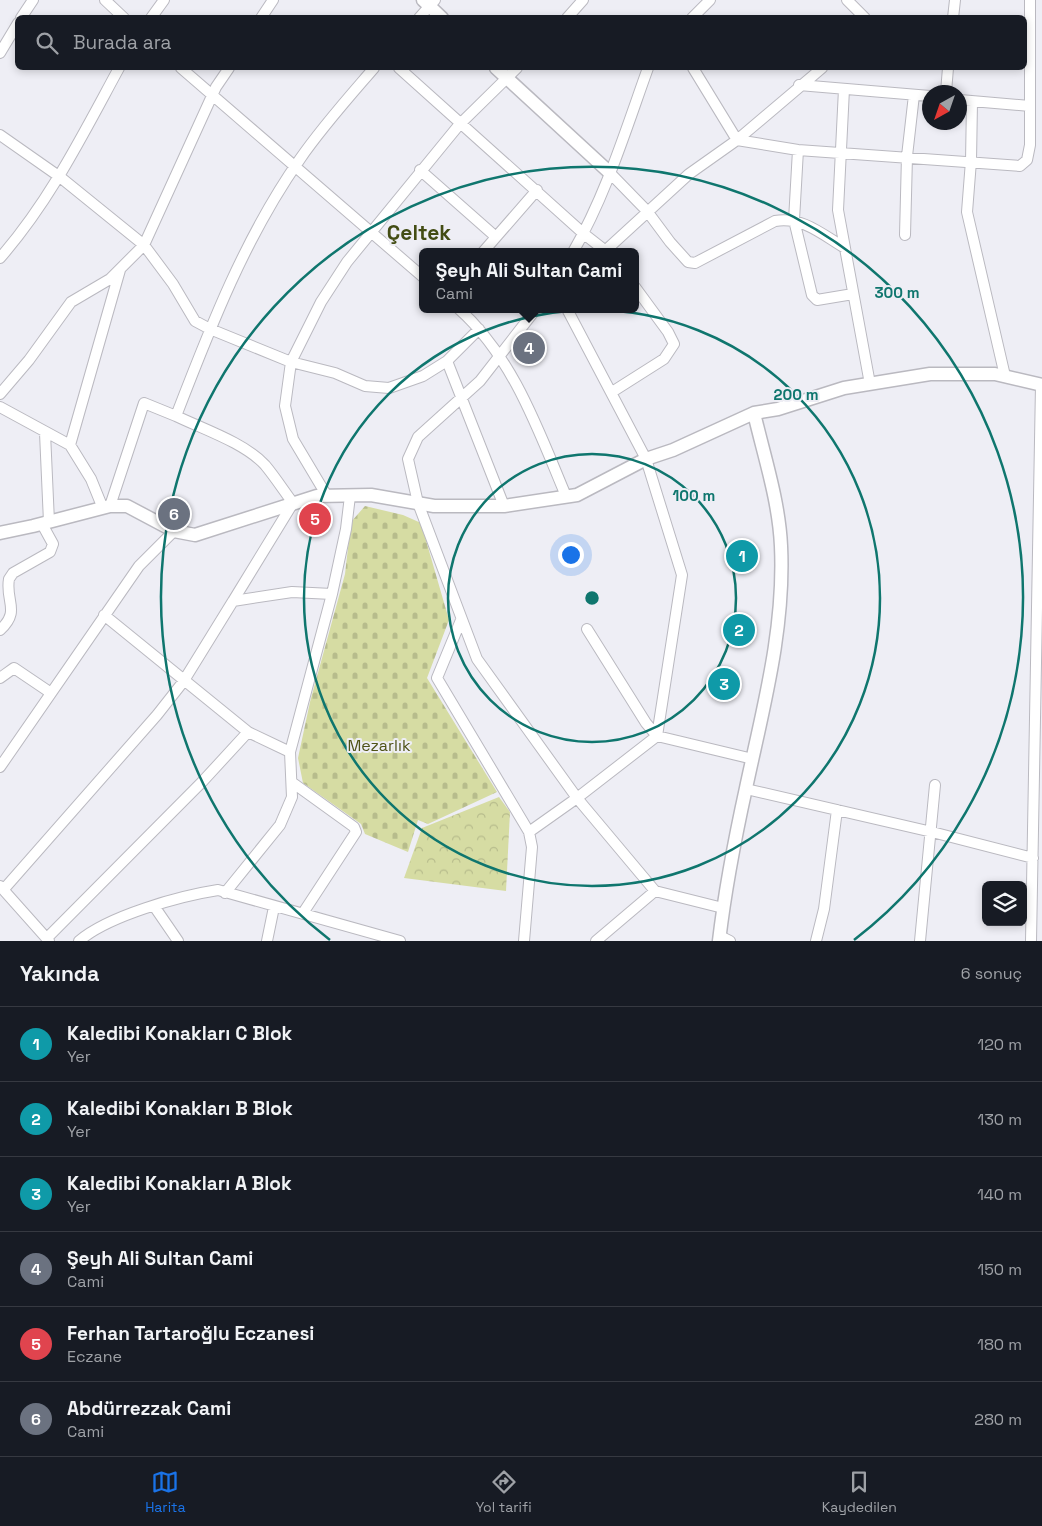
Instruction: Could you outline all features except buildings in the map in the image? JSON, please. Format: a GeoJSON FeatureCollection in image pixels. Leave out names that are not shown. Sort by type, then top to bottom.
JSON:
{"type":"FeatureCollection","features":[{"type":"Feature","properties":{"kind":"street"},"geometry":{"type":"LineString","coordinates":[[23,15],[33,0]]}},
{"type":"Feature","properties":{"kind":"street"},"geometry":{"type":"LineString","coordinates":[[105,0],[121,15]]}},
{"type":"Feature","properties":{"kind":"street"},"geometry":{"type":"LineString","coordinates":[[153,15],[164,0]]}},
{"type":"Feature","properties":{"kind":"street"},"geometry":{"type":"LineString","coordinates":[[263,15],[272,0]]}},
{"type":"Feature","properties":{"kind":"street"},"geometry":{"type":"LineString","coordinates":[[569,15],[583,0]]}},
{"type":"Feature","properties":{"kind":"street"},"geometry":{"type":"LineString","coordinates":[[847,0],[862,15]]}},
{"type":"Feature","properties":{"kind":"street"},"geometry":{"type":"LineString","coordinates":[[953,15],[955,0]]}},
{"type":"Feature","properties":{"kind":"street"},"geometry":{"type":"LineString","coordinates":[[694,70],[737,140],[798,150],[908,156],[1020,166],[1027,160],[1030,145],[1027,41],[1030,0]]}},
{"type":"Feature","properties":{"kind":"street"},"geometry":{"type":"LineString","coordinates":[[694,15],[706,1]]}},
{"type":"Feature","properties":{"kind":"street"},"geometry":{"type":"LineString","coordinates":[[421,15],[429,2],[440,15]]}},
{"type":"Feature","properties":{"kind":"street"},"geometry":{"type":"LineString","coordinates":[[0,53],[15,28]]}},
{"type":"Feature","properties":{"kind":"street"},"geometry":{"type":"LineString","coordinates":[[0,258],[24,231],[60,178],[118,70]]}},
{"type":"Feature","properties":{"kind":"street"},"geometry":{"type":"LineString","coordinates":[[183,70],[419,272]]}},
{"type":"Feature","properties":{"kind":"street"},"geometry":{"type":"LineString","coordinates":[[0,394],[29,360],[71,302],[110,279],[144,245],[213,94],[228,70]]}},
{"type":"Feature","properties":{"kind":"street"},"geometry":{"type":"LineString","coordinates":[[176,416],[210,329],[260,224],[296,165],[372,70]]}},
{"type":"Feature","properties":{"kind":"street"},"geometry":{"type":"LineString","coordinates":[[401,70],[584,234],[602,248]]}},
{"type":"Feature","properties":{"kind":"street"},"geometry":{"type":"LineString","coordinates":[[498,70],[609,172],[647,211],[688,262],[695,262],[775,221],[794,220],[805,224],[845,248]]}},
{"type":"Feature","properties":{"kind":"street"},"geometry":{"type":"LineString","coordinates":[[327,496],[294,439],[289,422],[285,406],[291,362],[321,302],[347,262],[420,170],[461,124],[515,70]]}},
{"type":"Feature","properties":{"kind":"street"},"geometry":{"type":"LineString","coordinates":[[575,248],[584,234],[647,70]]}},
{"type":"Feature","properties":{"kind":"street"},"geometry":{"type":"LineString","coordinates":[[609,248],[689,174],[737,140],[799,85],[819,70]]}},
{"type":"Feature","properties":{"kind":"street"},"geometry":{"type":"LineString","coordinates":[[947,85],[948,70]]}},
{"type":"Feature","properties":{"kind":"street"},"geometry":{"type":"LineString","coordinates":[[799,85],[922,96]]}},
{"type":"Feature","properties":{"kind":"street"},"geometry":{"type":"LineString","coordinates":[[844,89],[838,210],[870,384]]}},
{"type":"Feature","properties":{"kind":"street"},"geometry":{"type":"LineString","coordinates":[[905,235],[908,156],[914,95]]}},
{"type":"Feature","properties":{"kind":"street"},"geometry":{"type":"LineString","coordinates":[[967,101],[1030,106]]}},
{"type":"Feature","properties":{"kind":"street"},"geometry":{"type":"LineString","coordinates":[[972,102],[971,161],[967,212],[1005,376]]}},
{"type":"Feature","properties":{"kind":"street"},"geometry":{"type":"LineString","coordinates":[[0,135],[60,178],[144,245],[173,284],[195,321],[291,362],[335,373],[365,386],[389,388],[423,376],[447,361],[479,329]]}},
{"type":"Feature","properties":{"kind":"street"},"geometry":{"type":"LineString","coordinates":[[798,150],[794,220],[812,295],[817,300],[852,294]]}},
{"type":"Feature","properties":{"kind":"street"},"geometry":{"type":"LineString","coordinates":[[420,170],[496,237]]}},
{"type":"Feature","properties":{"kind":"street"},"geometry":{"type":"LineString","coordinates":[[486,248],[536,190]]}},
{"type":"Feature","properties":{"kind":"street"},"geometry":{"type":"LineString","coordinates":[[70,445],[120,268]]}},
{"type":"Feature","properties":{"kind":"street"},"geometry":{"type":"LineString","coordinates":[[612,392],[664,359],[674,344],[668,332],[639,292]]}},
{"type":"Feature","properties":{"kind":"street"},"geometry":{"type":"LineString","coordinates":[[463,313],[479,329],[500,357],[542,438],[566,496]]}},
{"type":"Feature","properties":{"kind":"street"},"geometry":{"type":"LineString","coordinates":[[533,313],[500,357],[461,400],[418,437],[411,448],[408,459],[418,503],[476,659],[577,798],[655,890],[723,908]]}},
{"type":"Feature","properties":{"kind":"street"},"geometry":{"type":"LineString","coordinates":[[529,832],[577,798],[657,736],[682,575],[646,459],[569,313]]}},
{"type":"Feature","properties":{"kind":"street"},"geometry":{"type":"LineString","coordinates":[[447,361],[504,506]]}},
{"type":"Feature","properties":{"kind":"street"},"geometry":{"type":"LineString","coordinates":[[0,532],[46,523],[106,506],[127,506],[174,531],[195,535],[260,516],[317,496],[371,495],[434,506],[504,506],[577,495],[646,459],[673,450],[754,413],[778,409],[844,388],[930,374],[995,374],[1041,385],[1031,941]]}},
{"type":"Feature","properties":{"kind":"street"},"geometry":{"type":"LineString","coordinates":[[106,506],[144,403],[176,416],[245,450],[257,458],[293,503]]}},
{"type":"Feature","properties":{"kind":"street"},"geometry":{"type":"LineString","coordinates":[[0,407],[70,445],[106,506]]}},
{"type":"Feature","properties":{"kind":"street"},"geometry":{"type":"LineString","coordinates":[[723,939],[723,908],[746,789],[772,673],[779,604],[782,547],[779,517],[754,413]]}},
{"type":"Feature","properties":{"kind":"street"},"geometry":{"type":"LineString","coordinates":[[0,630],[7,624],[12,612],[8,579],[13,573],[50,552],[53,544],[46,523],[45,433]]}},
{"type":"Feature","properties":{"kind":"street"},"geometry":{"type":"LineString","coordinates":[[225,893],[280,825],[292,797],[293,783],[290,752],[332,594],[346,529],[350,496]]}},
{"type":"Feature","properties":{"kind":"street"},"geometry":{"type":"LineString","coordinates":[[248,732],[48,940],[2,887],[158,715],[184,682],[293,503]]}},
{"type":"Feature","properties":{"kind":"street"},"geometry":{"type":"LineString","coordinates":[[0,767],[139,566],[174,531]]}},
{"type":"Feature","properties":{"kind":"street"},"geometry":{"type":"LineString","coordinates":[[233,601],[292,592],[332,594]]}},
{"type":"Feature","properties":{"kind":"street"},"geometry":{"type":"LineString","coordinates":[[104,615],[184,682],[248,732],[290,752]]}},
{"type":"Feature","properties":{"kind":"street"},"geometry":{"type":"LineString","coordinates":[[461,620],[437,678],[529,832],[532,847],[524,941]]}},
{"type":"Feature","properties":{"kind":"street"},"geometry":{"type":"LineString","coordinates":[[588,629],[646,723],[657,736],[753,759]]}},
{"type":"Feature","properties":{"kind":"street"},"geometry":{"type":"LineString","coordinates":[[0,678],[14,668],[20,670],[51,693]]}},
{"type":"Feature","properties":{"kind":"street"},"geometry":{"type":"LineString","coordinates":[[293,783],[354,827],[356,832],[303,913]]}},
{"type":"Feature","properties":{"kind":"street"},"geometry":{"type":"LineString","coordinates":[[920,941],[936,785]]}},
{"type":"Feature","properties":{"kind":"street"},"geometry":{"type":"LineString","coordinates":[[746,789],[932,832],[1033,858]]}},
{"type":"Feature","properties":{"kind":"street"},"geometry":{"type":"LineString","coordinates":[[816,941],[824,909],[837,810]]}},
{"type":"Feature","properties":{"kind":"street"},"geometry":{"type":"LineString","coordinates":[[79,941],[88,933],[154,906],[188,895],[218,890],[274,907],[303,913],[389,940],[400,941]]}},
{"type":"Feature","properties":{"kind":"street"},"geometry":{"type":"LineString","coordinates":[[596,941],[655,890]]}},
{"type":"Feature","properties":{"kind":"street"},"geometry":{"type":"LineString","coordinates":[[154,906],[178,941]]}},
{"type":"Feature","properties":{"kind":"street"},"geometry":{"type":"LineString","coordinates":[[267,941],[274,907]]}},
{"type":"Feature","properties":{"kind":"green space","name":"Mezarlık"},"geometry":{"type":"Polygon","coordinates":[[[365,506],[403,515],[421,523],[449,620],[427,678],[497,792],[428,824],[418,820],[408,852],[365,834],[361,824],[303,783],[298,758],[310,702],[345,574],[351,522],[365,506]]]}},
{"type":"Feature","properties":{"kind":"green space"},"geometry":{"type":"Polygon","coordinates":[[[499,797],[510,812],[506,891],[404,878],[422,828],[499,797]]]}},
{"type":"Feature","properties":{"kind":"place","name":"Şeyh Ali Sultan Cami"},"geometry":{"type":"Point","coordinates":[529,348]}},
{"type":"Feature","properties":{"kind":"place","name":"Abdürrezzak Cami"},"geometry":{"type":"Point","coordinates":[174,514]}},
{"type":"Feature","properties":{"kind":"place","name":"Ferhan Tartaroğlu Eczanesi"},"geometry":{"type":"Point","coordinates":[315,519]}},
{"type":"Feature","properties":{"kind":"place","name":"Kaledibi Konakları C Blok"},"geometry":{"type":"Point","coordinates":[742,556]}},
{"type":"Feature","properties":{"kind":"place","name":"Kaledibi Konakları B Blok"},"geometry":{"type":"Point","coordinates":[739,630]}},
{"type":"Feature","properties":{"kind":"place","name":"Kaledibi Konakları A Blok"},"geometry":{"type":"Point","coordinates":[724,684]}},
{"type":"Feature","properties":{"kind":"district","name":"Çeltek"},"geometry":{"type":"Point","coordinates":[419,232]}}]}
